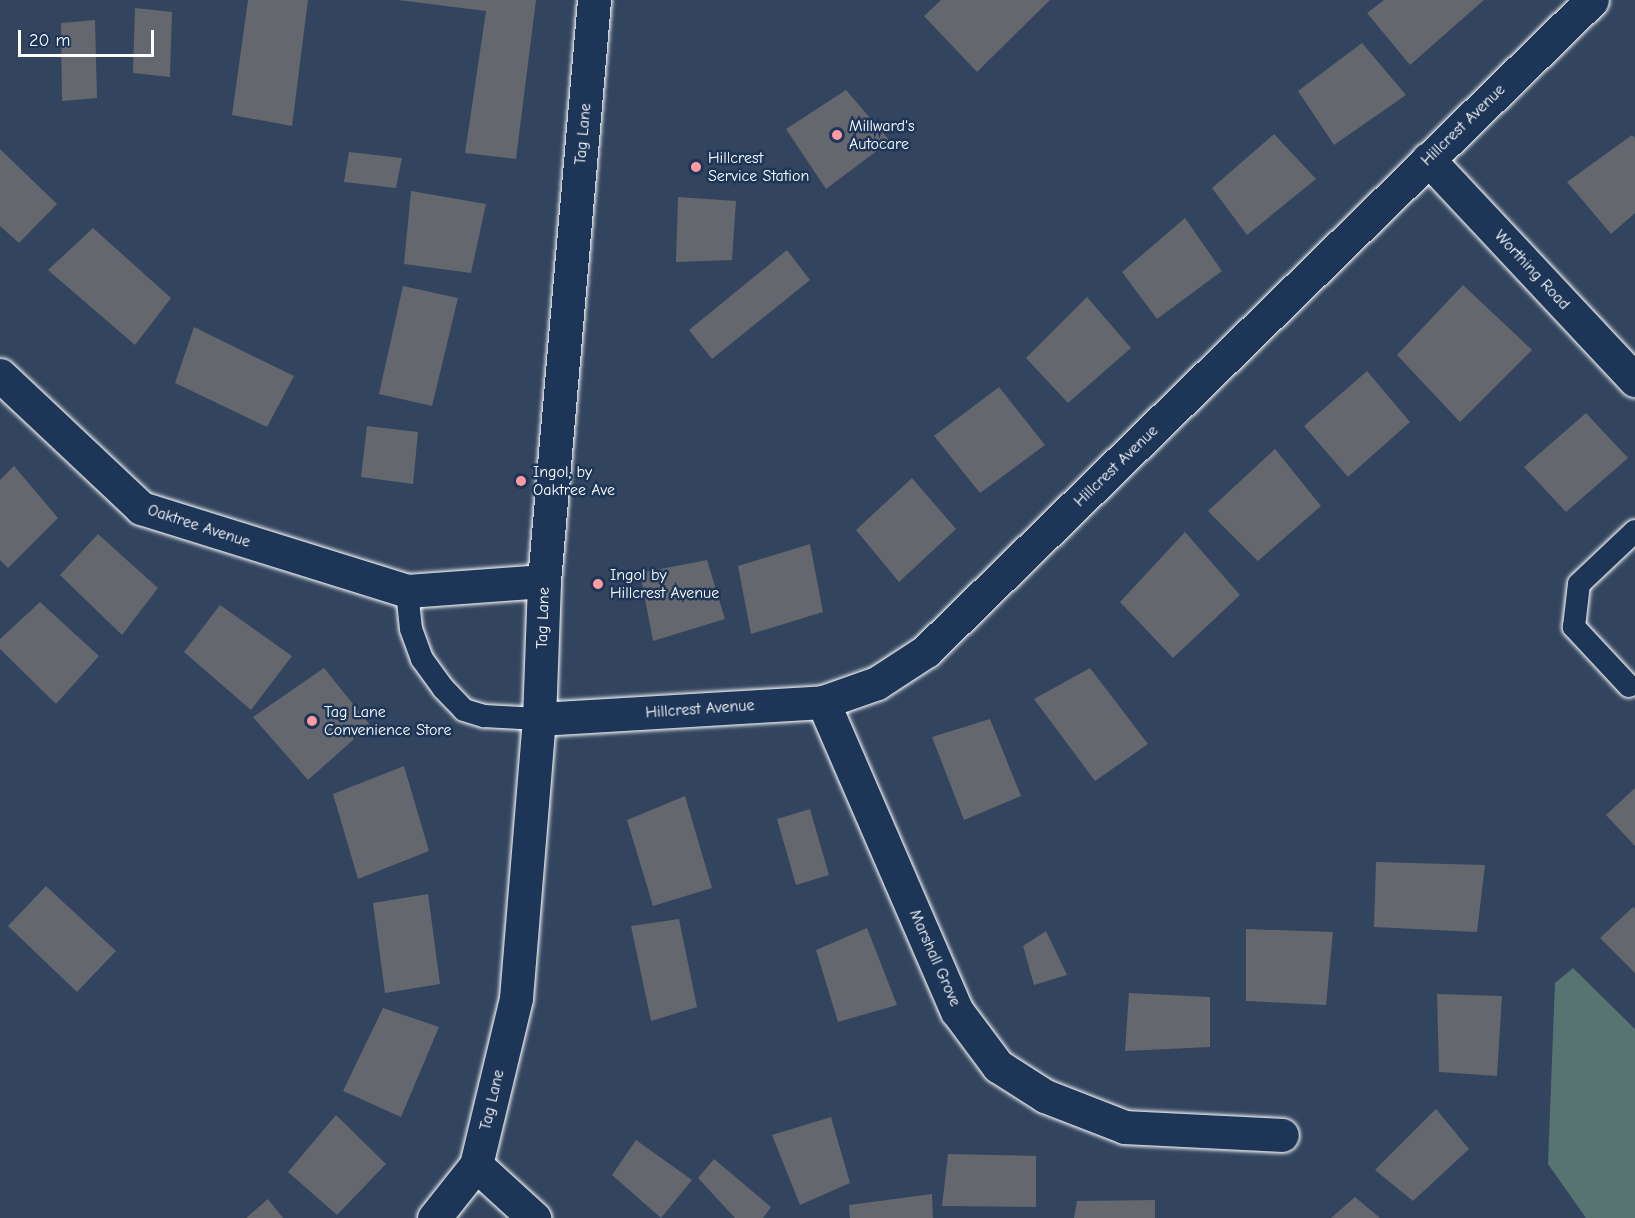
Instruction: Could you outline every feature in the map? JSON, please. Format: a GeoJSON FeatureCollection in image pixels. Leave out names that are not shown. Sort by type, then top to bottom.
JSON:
{"type":"FeatureCollection","features":[{"type":"Feature","properties":{"kind":"street","name":"Tag Lane"},"geometry":{"type":"LineString","coordinates":[[434,1218],[476,1165],[516,998],[539,719],[544,581],[594,0]]}},
{"type":"Feature","properties":{"kind":"street","name":"Hillcrest Avenue"},"geometry":{"type":"LineString","coordinates":[[539,719],[823,702],[877,683],[926,651],[1592,0]]}},
{"type":"Feature","properties":{"kind":"street","name":"Worthing Road"},"geometry":{"type":"LineString","coordinates":[[1428,159],[1635,380]]}},
{"type":"Feature","properties":{"kind":"street","name":"Oaktree Avenue"},"geometry":{"type":"LineString","coordinates":[[0,375],[141,508],[407,591],[544,581]]}},
{"type":"Feature","properties":{"kind":"street","name":"Marshall Grove"},"geometry":{"type":"LineString","coordinates":[[823,702],[957,1011],[998,1066],[1044,1096],[1125,1127],[1282,1135]]}},
{"type":"Feature","properties":{"kind":"street"},"geometry":{"type":"LineString","coordinates":[[476,1165],[534,1218]]}},
{"type":"Feature","properties":{"kind":"lane"},"geometry":{"type":"LineString","coordinates":[[1629,686],[1574,627],[1579,584],[1635,531]]}},
{"type":"Feature","properties":{"kind":"lane"},"geometry":{"type":"LineString","coordinates":[[407,591],[411,629],[422,659],[443,688],[464,710],[484,716],[539,719]]}},
{"type":"Feature","properties":{"kind":"green space"},"geometry":{"type":"Polygon","coordinates":[[[1573,968],[1635,1029],[1635,1218],[1586,1218],[1548,1164],[1555,983],[1573,968]]]}},
{"type":"Feature","properties":{"kind":"building"},"geometry":{"type":"Polygon","coordinates":[[[248,0],[308,0],[292,126],[232,115],[248,0]]]}},
{"type":"Feature","properties":{"kind":"building"},"geometry":{"type":"Polygon","coordinates":[[[398,0],[536,0],[516,159],[465,153],[486,11],[398,0]]]}},
{"type":"Feature","properties":{"kind":"building"},"geometry":{"type":"Polygon","coordinates":[[[941,0],[1050,0],[977,72],[924,16],[941,0]]]}},
{"type":"Feature","properties":{"kind":"building"},"geometry":{"type":"Polygon","coordinates":[[[1384,0],[1484,0],[1410,65],[1367,13],[1384,0]]]}},
{"type":"Feature","properties":{"kind":"building"},"geometry":{"type":"Polygon","coordinates":[[[135,8],[172,12],[170,77],[133,73],[135,8]]]}},
{"type":"Feature","properties":{"kind":"building"},"geometry":{"type":"Polygon","coordinates":[[[95,20],[97,98],[62,101],[61,23],[95,20]]]}},
{"type":"Feature","properties":{"kind":"building"},"geometry":{"type":"Polygon","coordinates":[[[1362,43],[1406,95],[1334,145],[1298,91],[1362,43]]]}},
{"type":"Feature","properties":{"kind":"building","name":"Millward's Autocare"},"geometry":{"type":"Polygon","coordinates":[[[846,90],[890,141],[826,189],[786,129],[846,90]]]}},
{"type":"Feature","properties":{"kind":"building"},"geometry":{"type":"Polygon","coordinates":[[[1274,134],[1316,179],[1247,235],[1212,188],[1274,134]]]}},
{"type":"Feature","properties":{"kind":"building"},"geometry":{"type":"Polygon","coordinates":[[[1632,135],[1635,138],[1635,213],[1611,234],[1567,182],[1632,135]]]}},
{"type":"Feature","properties":{"kind":"building"},"geometry":{"type":"Polygon","coordinates":[[[0,149],[57,204],[19,243],[0,226],[0,149]]]}},
{"type":"Feature","properties":{"kind":"building"},"geometry":{"type":"Polygon","coordinates":[[[349,152],[402,158],[396,188],[344,182],[349,152]]]}},
{"type":"Feature","properties":{"kind":"building"},"geometry":{"type":"Polygon","coordinates":[[[411,191],[486,204],[471,273],[404,264],[411,191]]]}},
{"type":"Feature","properties":{"kind":"building"},"geometry":{"type":"Polygon","coordinates":[[[678,197],[736,201],[732,260],[676,262],[678,197]]]}},
{"type":"Feature","properties":{"kind":"building"},"geometry":{"type":"Polygon","coordinates":[[[1185,218],[1222,271],[1157,319],[1122,272],[1185,218]]]}},
{"type":"Feature","properties":{"kind":"building"},"geometry":{"type":"Polygon","coordinates":[[[93,228],[171,298],[135,345],[48,270],[93,228]]]}},
{"type":"Feature","properties":{"kind":"building"},"geometry":{"type":"Polygon","coordinates":[[[787,250],[810,280],[712,359],[689,330],[787,250]]]}},
{"type":"Feature","properties":{"kind":"building"},"geometry":{"type":"Polygon","coordinates":[[[1463,285],[1532,350],[1460,422],[1397,355],[1463,285]]]}},
{"type":"Feature","properties":{"kind":"building"},"geometry":{"type":"Polygon","coordinates":[[[403,286],[458,298],[432,406],[379,394],[403,286]]]}},
{"type":"Feature","properties":{"kind":"building"},"geometry":{"type":"Polygon","coordinates":[[[1087,297],[1131,348],[1068,403],[1026,358],[1087,297]]]}},
{"type":"Feature","properties":{"kind":"building"},"geometry":{"type":"Polygon","coordinates":[[[194,327],[294,376],[267,427],[175,383],[194,327]]]}},
{"type":"Feature","properties":{"kind":"building"},"geometry":{"type":"Polygon","coordinates":[[[1367,371],[1410,422],[1348,477],[1304,426],[1367,371]]]}},
{"type":"Feature","properties":{"kind":"building"},"geometry":{"type":"Polygon","coordinates":[[[999,387],[1045,445],[980,493],[934,436],[999,387]]]}},
{"type":"Feature","properties":{"kind":"building"},"geometry":{"type":"Polygon","coordinates":[[[1586,413],[1628,458],[1566,512],[1524,467],[1586,413]]]}},
{"type":"Feature","properties":{"kind":"building"},"geometry":{"type":"Polygon","coordinates":[[[367,426],[418,432],[413,484],[361,477],[367,426]]]}},
{"type":"Feature","properties":{"kind":"building"},"geometry":{"type":"Polygon","coordinates":[[[1275,449],[1321,506],[1258,561],[1208,511],[1275,449]]]}},
{"type":"Feature","properties":{"kind":"building"},"geometry":{"type":"Polygon","coordinates":[[[14,466],[58,518],[8,568],[0,560],[0,480],[14,466]]]}},
{"type":"Feature","properties":{"kind":"building"},"geometry":{"type":"Polygon","coordinates":[[[912,478],[956,529],[899,582],[856,530],[912,478]]]}},
{"type":"Feature","properties":{"kind":"building"},"geometry":{"type":"Polygon","coordinates":[[[1185,532],[1240,595],[1173,658],[1120,602],[1185,532]]]}},
{"type":"Feature","properties":{"kind":"building"},"geometry":{"type":"Polygon","coordinates":[[[98,534],[158,588],[122,635],[60,575],[98,534]]]}},
{"type":"Feature","properties":{"kind":"building"},"geometry":{"type":"Polygon","coordinates":[[[810,544],[823,612],[751,634],[738,566],[810,544]]]}},
{"type":"Feature","properties":{"kind":"building"},"geometry":{"type":"Polygon","coordinates":[[[707,560],[725,619],[653,641],[640,573],[707,560]]]}},
{"type":"Feature","properties":{"kind":"building"},"geometry":{"type":"Polygon","coordinates":[[[40,602],[99,656],[56,704],[0,649],[0,639],[40,602]]]}},
{"type":"Feature","properties":{"kind":"building"},"geometry":{"type":"Polygon","coordinates":[[[220,605],[292,656],[251,710],[184,652],[220,605]]]}},
{"type":"Feature","properties":{"kind":"building","name":"Tag Lane Convenience Store"},"geometry":{"type":"Polygon","coordinates":[[[324,668],[370,725],[308,780],[253,717],[324,668]]]}},
{"type":"Feature","properties":{"kind":"building"},"geometry":{"type":"Polygon","coordinates":[[[1090,668],[1148,744],[1095,781],[1034,699],[1090,668]]]}},
{"type":"Feature","properties":{"kind":"building"},"geometry":{"type":"Polygon","coordinates":[[[990,719],[1021,796],[964,820],[932,737],[990,719]]]}},
{"type":"Feature","properties":{"kind":"building"},"geometry":{"type":"Polygon","coordinates":[[[404,766],[429,851],[358,879],[333,794],[404,766]]]}},
{"type":"Feature","properties":{"kind":"building"},"geometry":{"type":"Polygon","coordinates":[[[1635,788],[1635,846],[1606,815],[1635,788]]]}},
{"type":"Feature","properties":{"kind":"building"},"geometry":{"type":"Polygon","coordinates":[[[685,796],[712,888],[653,906],[627,820],[685,796]]]}},
{"type":"Feature","properties":{"kind":"building"},"geometry":{"type":"Polygon","coordinates":[[[810,809],[829,875],[796,885],[777,819],[810,809]]]}},
{"type":"Feature","properties":{"kind":"building"},"geometry":{"type":"Polygon","coordinates":[[[1376,862],[1485,865],[1477,932],[1374,927],[1376,862]]]}},
{"type":"Feature","properties":{"kind":"building"},"geometry":{"type":"Polygon","coordinates":[[[46,886],[116,951],[77,992],[8,926],[46,886]]]}},
{"type":"Feature","properties":{"kind":"building"},"geometry":{"type":"Polygon","coordinates":[[[428,894],[440,984],[385,993],[373,903],[428,894]]]}},
{"type":"Feature","properties":{"kind":"building"},"geometry":{"type":"Polygon","coordinates":[[[1633,907],[1635,909],[1635,973],[1600,938],[1633,907]]]}},
{"type":"Feature","properties":{"kind":"building"},"geometry":{"type":"Polygon","coordinates":[[[679,919],[697,1007],[651,1021],[631,926],[679,919]]]}},
{"type":"Feature","properties":{"kind":"building"},"geometry":{"type":"Polygon","coordinates":[[[867,928],[897,1005],[838,1022],[816,950],[867,928]]]}},
{"type":"Feature","properties":{"kind":"building"},"geometry":{"type":"Polygon","coordinates":[[[1246,929],[1333,932],[1326,1005],[1246,1001],[1246,929]]]}},
{"type":"Feature","properties":{"kind":"building"},"geometry":{"type":"Polygon","coordinates":[[[1046,931],[1067,975],[1034,985],[1023,946],[1046,931]]]}},
{"type":"Feature","properties":{"kind":"building"},"geometry":{"type":"Polygon","coordinates":[[[1129,993],[1210,997],[1210,1047],[1125,1051],[1129,993]]]}},
{"type":"Feature","properties":{"kind":"building"},"geometry":{"type":"Polygon","coordinates":[[[1437,994],[1502,996],[1497,1076],[1439,1072],[1437,994]]]}},
{"type":"Feature","properties":{"kind":"building"},"geometry":{"type":"Polygon","coordinates":[[[383,1008],[439,1027],[401,1117],[343,1091],[383,1008]]]}},
{"type":"Feature","properties":{"kind":"building"},"geometry":{"type":"Polygon","coordinates":[[[1436,1109],[1469,1149],[1413,1201],[1375,1170],[1436,1109]]]}},
{"type":"Feature","properties":{"kind":"building"},"geometry":{"type":"Polygon","coordinates":[[[336,1115],[386,1164],[337,1215],[288,1172],[336,1115]]]}},
{"type":"Feature","properties":{"kind":"building"},"geometry":{"type":"Polygon","coordinates":[[[831,1117],[850,1183],[800,1205],[772,1135],[831,1117]]]}},
{"type":"Feature","properties":{"kind":"building"},"geometry":{"type":"Polygon","coordinates":[[[636,1140],[692,1180],[661,1218],[612,1175],[636,1140]]]}},
{"type":"Feature","properties":{"kind":"building"},"geometry":{"type":"Polygon","coordinates":[[[948,1154],[1036,1156],[1036,1207],[942,1206],[948,1154]]]}},
{"type":"Feature","properties":{"kind":"building"},"geometry":{"type":"Polygon","coordinates":[[[714,1159],[771,1207],[763,1218],[735,1218],[698,1178],[714,1159]]]}},
{"type":"Feature","properties":{"kind":"building"},"geometry":{"type":"Polygon","coordinates":[[[932,1194],[933,1218],[850,1218],[849,1205],[932,1194]]]}},
{"type":"Feature","properties":{"kind":"building"},"geometry":{"type":"Polygon","coordinates":[[[1355,1197],[1380,1218],[1331,1218],[1355,1197]]]}},
{"type":"Feature","properties":{"kind":"building"},"geometry":{"type":"Polygon","coordinates":[[[268,1199],[283,1218],[246,1218],[268,1199]]]}},
{"type":"Feature","properties":{"kind":"building"},"geometry":{"type":"Polygon","coordinates":[[[1155,1200],[1155,1218],[1074,1218],[1077,1201],[1155,1200]]]}},
{"type":"Feature","properties":{"kind":"place","name":"Millward's Autocare"},"geometry":{"type":"Point","coordinates":[837,135]}},
{"type":"Feature","properties":{"kind":"place","name":"Hillcrest Service Station"},"geometry":{"type":"Point","coordinates":[696,167]}},
{"type":"Feature","properties":{"kind":"place","name":"Ingol, by Oaktree Ave"},"geometry":{"type":"Point","coordinates":[521,481]}},
{"type":"Feature","properties":{"kind":"place","name":"Ingol by Hillcrest Avenue"},"geometry":{"type":"Point","coordinates":[598,584]}},
{"type":"Feature","properties":{"kind":"place","name":"Tag Lane Convenience Store"},"geometry":{"type":"Point","coordinates":[312,721]}}]}
